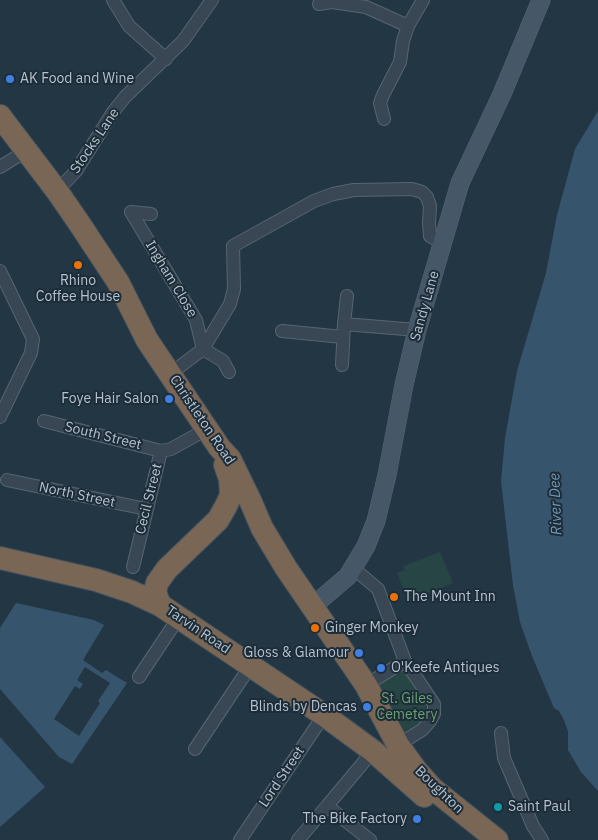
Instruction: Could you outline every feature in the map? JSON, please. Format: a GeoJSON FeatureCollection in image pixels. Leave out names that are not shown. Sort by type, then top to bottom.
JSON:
{"type":"FeatureCollection","features":[{"type":"Feature","properties":{"kind":"highway","name":"Christleton Road"},"geometry":{"type":"LineString","coordinates":[[0,116],[57,191],[118,282],[147,340],[213,438],[230,459],[262,528],[286,568],[366,686],[394,738]]}},
{"type":"Feature","properties":{"kind":"highway"},"geometry":{"type":"LineString","coordinates":[[160,605],[155,592],[157,583],[167,570],[218,520],[231,495],[230,479],[213,438]]}},
{"type":"Feature","properties":{"kind":"highway"},"geometry":{"type":"LineString","coordinates":[[218,520],[236,512],[244,513],[262,528]]}},
{"type":"Feature","properties":{"kind":"highway","name":"Tarvin Road"},"geometry":{"type":"LineString","coordinates":[[0,558],[35,565],[118,587],[160,605],[324,715],[373,751]]}},
{"type":"Feature","properties":{"kind":"highway"},"geometry":{"type":"LineString","coordinates":[[118,587],[142,585],[167,570]]}},
{"type":"Feature","properties":{"kind":"highway"},"geometry":{"type":"LineString","coordinates":[[373,751],[386,741],[394,738]]}},
{"type":"Feature","properties":{"kind":"highway","name":"Boughton"},"geometry":{"type":"LineString","coordinates":[[394,738],[416,770],[432,788],[496,840]]}},
{"type":"Feature","properties":{"kind":"highway","name":"Boughton"},"geometry":{"type":"LineString","coordinates":[[373,751],[476,840]]}},
{"type":"Feature","properties":{"kind":"main road","name":"Sandy Lane"},"geometry":{"type":"LineString","coordinates":[[313,606],[354,568],[366,546],[376,521],[417,330],[460,183],[502,94],[541,0]]}},
{"type":"Feature","properties":{"kind":"street"},"geometry":{"type":"LineString","coordinates":[[113,0],[129,26],[166,59]]}},
{"type":"Feature","properties":{"kind":"street","name":"Stocks Lane"},"geometry":{"type":"LineString","coordinates":[[57,191],[76,171],[119,104],[183,41],[212,0]]}},
{"type":"Feature","properties":{"kind":"street"},"geometry":{"type":"LineString","coordinates":[[384,120],[380,103],[400,62],[402,40],[423,0]]}},
{"type":"Feature","properties":{"kind":"street"},"geometry":{"type":"LineString","coordinates":[[328,2],[366,7],[408,26]]}},
{"type":"Feature","properties":{"kind":"street"},"geometry":{"type":"LineString","coordinates":[[0,167],[26,151]]}},
{"type":"Feature","properties":{"kind":"street"},"geometry":{"type":"LineString","coordinates":[[170,374],[202,349],[230,304],[234,289],[233,246],[314,201],[333,194],[354,190],[412,189],[422,192],[427,197],[430,206],[428,223],[430,236],[442,243]]}},
{"type":"Feature","properties":{"kind":"street","name":"Ingham Close"},"geometry":{"type":"LineString","coordinates":[[151,214],[131,212],[196,320],[202,349]]}},
{"type":"Feature","properties":{"kind":"street"},"geometry":{"type":"LineString","coordinates":[[0,271],[33,339],[31,353],[0,417]]}},
{"type":"Feature","properties":{"kind":"street"},"geometry":{"type":"LineString","coordinates":[[342,365],[347,296]]}},
{"type":"Feature","properties":{"kind":"street"},"geometry":{"type":"LineString","coordinates":[[282,331],[417,330]]}},
{"type":"Feature","properties":{"kind":"street"},"geometry":{"type":"LineString","coordinates":[[202,349],[223,361],[229,372]]}},
{"type":"Feature","properties":{"kind":"street","name":"South Street"},"geometry":{"type":"LineString","coordinates":[[44,421],[161,451]]}},
{"type":"Feature","properties":{"kind":"street","name":"Cecil Street"},"geometry":{"type":"LineString","coordinates":[[132,568],[161,451],[213,438]]}},
{"type":"Feature","properties":{"kind":"street","name":"North Street"},"geometry":{"type":"LineString","coordinates":[[7,480],[146,510]]}},
{"type":"Feature","properties":{"kind":"street"},"geometry":{"type":"LineString","coordinates":[[354,568],[378,589],[405,661],[434,704],[434,714],[422,730],[394,738]]}},
{"type":"Feature","properties":{"kind":"street"},"geometry":{"type":"LineString","coordinates":[[139,677],[180,617]]}},
{"type":"Feature","properties":{"kind":"street"},"geometry":{"type":"LineString","coordinates":[[366,686],[405,661]]}},
{"type":"Feature","properties":{"kind":"street"},"geometry":{"type":"LineString","coordinates":[[195,749],[251,665]]}},
{"type":"Feature","properties":{"kind":"street","name":"Lord Street"},"geometry":{"type":"LineString","coordinates":[[240,840],[324,715]]}},
{"type":"Feature","properties":{"kind":"street"},"geometry":{"type":"LineString","coordinates":[[501,733],[504,758],[533,826],[542,840]]}},
{"type":"Feature","properties":{"kind":"street"},"geometry":{"type":"LineString","coordinates":[[298,840],[373,751]]}},
{"type":"Feature","properties":{"kind":"street"},"geometry":{"type":"LineString","coordinates":[[327,806],[370,840]]}},
{"type":"Feature","properties":{"kind":"green space"},"geometry":{"type":"Polygon","coordinates":[[[440,552],[453,583],[408,601],[397,573],[405,570],[403,566],[440,552]]]}},
{"type":"Feature","properties":{"kind":"green space","name":"St. Giles Cemetery"},"geometry":{"type":"Polygon","coordinates":[[[407,668],[429,701],[430,713],[424,724],[396,736],[372,686],[400,669],[407,668]]]}},
{"type":"Feature","properties":{"kind":"water","name":"River Dee"},"geometry":{"type":"Polygon","coordinates":[[[598,111],[598,791],[581,772],[568,750],[568,731],[564,720],[559,711],[554,708],[520,622],[513,585],[501,481],[505,438],[517,371],[546,273],[557,215],[575,149],[598,111]]]}},
{"type":"Feature","properties":{"kind":"water"},"geometry":{"type":"Polygon","coordinates":[[[16,603],[94,620],[104,625],[83,660],[102,673],[106,670],[127,683],[72,764],[59,757],[0,689],[0,628],[16,603]],[[85,667],[77,680],[83,684],[80,689],[75,686],[54,719],[79,736],[110,683],[85,667]]]}},
{"type":"Feature","properties":{"kind":"water"},"geometry":{"type":"Polygon","coordinates":[[[0,737],[45,787],[0,827],[0,737]]]}},
{"type":"Feature","properties":{"kind":"place","name":"AK Food and Wine"},"geometry":{"type":"Point","coordinates":[10,79]}},
{"type":"Feature","properties":{"kind":"place","name":"Rhino Coffee House"},"geometry":{"type":"Point","coordinates":[78,265]}},
{"type":"Feature","properties":{"kind":"place","name":"Foye Hair Salon"},"geometry":{"type":"Point","coordinates":[169,399]}},
{"type":"Feature","properties":{"kind":"place","name":"The Mount Inn"},"geometry":{"type":"Point","coordinates":[394,597]}},
{"type":"Feature","properties":{"kind":"place","name":"Ginger Monkey"},"geometry":{"type":"Point","coordinates":[315,628]}},
{"type":"Feature","properties":{"kind":"place","name":"Gloss & Glamour"},"geometry":{"type":"Point","coordinates":[359,653]}},
{"type":"Feature","properties":{"kind":"place","name":"O'Keefe Antiques"},"geometry":{"type":"Point","coordinates":[381,668]}},
{"type":"Feature","properties":{"kind":"place","name":"Blinds by Dencas"},"geometry":{"type":"Point","coordinates":[367,707]}},
{"type":"Feature","properties":{"kind":"place","name":"Saint Paul"},"geometry":{"type":"Point","coordinates":[498,807]}},
{"type":"Feature","properties":{"kind":"place","name":"The Bike Factory"},"geometry":{"type":"Point","coordinates":[417,819]}}]}
